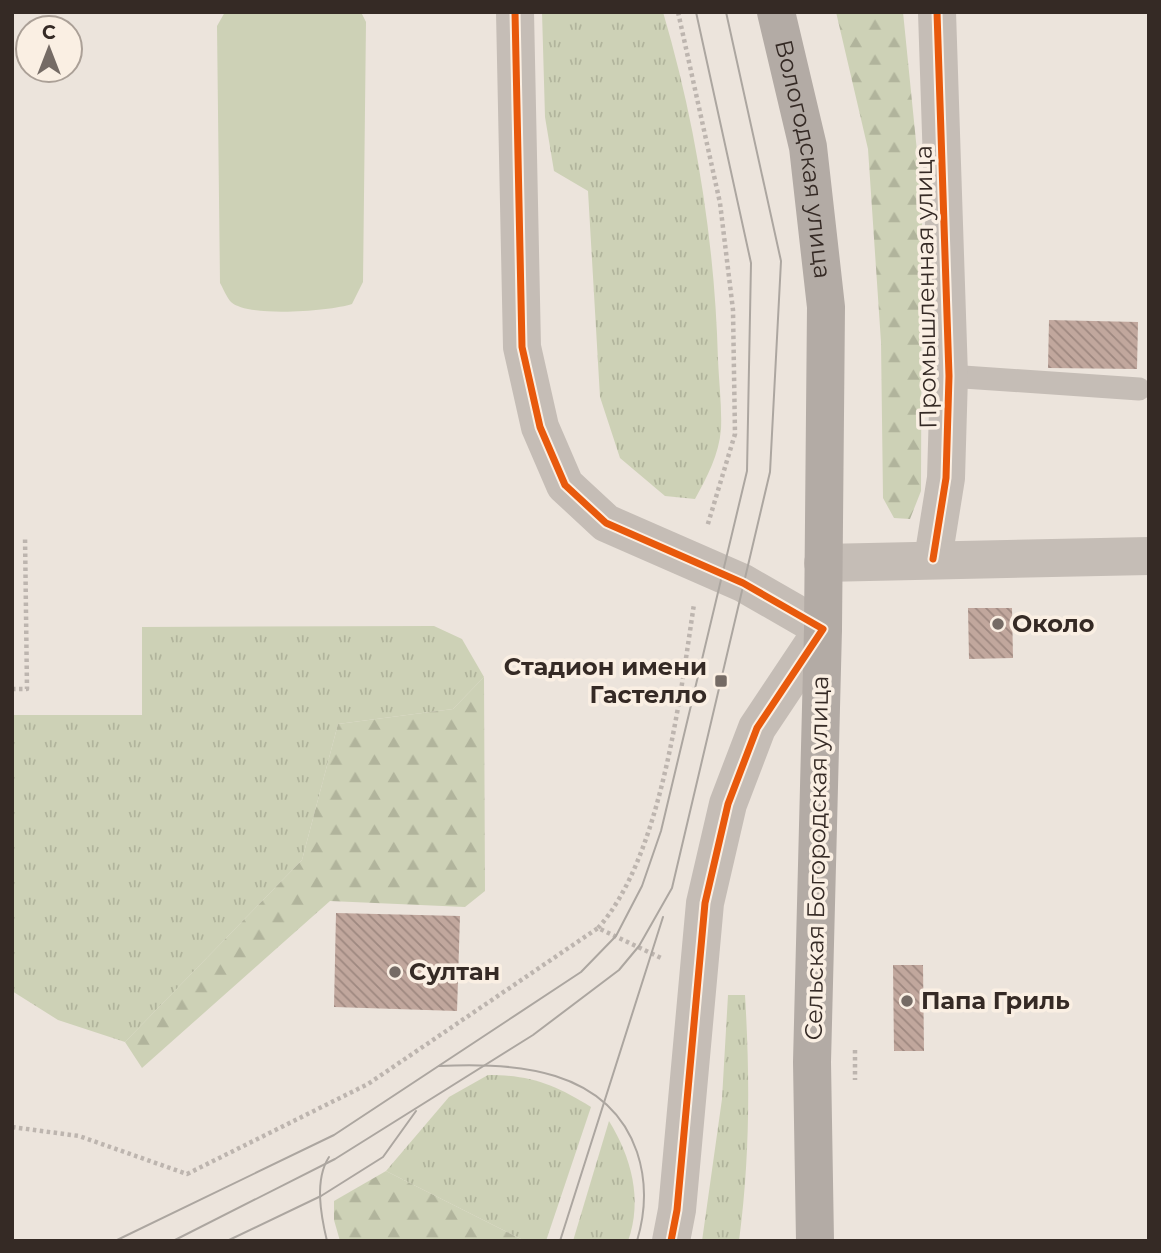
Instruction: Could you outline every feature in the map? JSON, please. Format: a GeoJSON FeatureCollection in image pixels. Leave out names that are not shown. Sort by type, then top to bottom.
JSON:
{"type":"FeatureCollection","features":[{"type":"Feature","properties":{"kind":"main road","name":"Вологодская улица"},"geometry":{"type":"LineString","coordinates":[[776,12],[808,147],[826,307]]}},
{"type":"Feature","properties":{"kind":"main road","name":"Сельская Богородская улица"},"geometry":{"type":"LineString","coordinates":[[815,1241],[812,1062],[823,629],[826,307]]}},
{"type":"Feature","properties":{"kind":"street"},"geometry":{"type":"LineString","coordinates":[[515,12],[522,347],[540,428],[565,485],[606,523],[743,583],[823,629],[757,727],[728,804],[705,903],[677,1210],[671,1241]]}},
{"type":"Feature","properties":{"kind":"street","name":"Промышленная улица"},"geometry":{"type":"LineString","coordinates":[[933,559],[946,478],[949,376],[937,12]]}},
{"type":"Feature","properties":{"kind":"street"},"geometry":{"type":"LineString","coordinates":[[823,563],[1149,556]]}},
{"type":"Feature","properties":{"kind":"lane"},"geometry":{"type":"LineString","coordinates":[[949,376],[1139,389]]}},
{"type":"Feature","properties":{"kind":"path"},"geometry":{"type":"LineString","coordinates":[[678,12],[720,203],[733,310],[735,434],[712,509]]}},
{"type":"Feature","properties":{"kind":"path"},"geometry":{"type":"LineString","coordinates":[[12,689],[27,689],[25,536]]}},
{"type":"Feature","properties":{"kind":"path"},"geometry":{"type":"LineString","coordinates":[[12,1127],[79,1136],[187,1174],[368,1084],[598,928],[613,912],[625,888],[647,830],[670,746],[690,632]]}},
{"type":"Feature","properties":{"kind":"path"},"geometry":{"type":"LineString","coordinates":[[598,928],[669,962]]}},
{"type":"Feature","properties":{"kind":"green space"},"geometry":{"type":"Polygon","coordinates":[[[225,12],[361,12],[366,22],[363,282],[352,304],[309,311],[254,310],[231,302],[220,283],[217,26],[225,12]]]}},
{"type":"Feature","properties":{"kind":"green space"},"geometry":{"type":"Polygon","coordinates":[[[542,12],[663,12],[685,97],[702,184],[716,316],[721,404],[720,439],[708,474],[695,499],[665,496],[620,458],[600,397],[588,191],[554,171],[545,117],[542,12]]]}},
{"type":"Feature","properties":{"kind":"green space"},"geometry":{"type":"Polygon","coordinates":[[[836,12],[903,12],[922,201],[921,491],[910,519],[894,518],[883,498],[881,342],[868,149],[836,12]]]}},
{"type":"Feature","properties":{"kind":"green space"},"geometry":{"type":"Polygon","coordinates":[[[434,626],[462,639],[484,677],[453,709],[338,724],[302,860],[125,1042],[58,1020],[12,991],[12,715],[142,715],[142,627],[434,626]]]}},
{"type":"Feature","properties":{"kind":"green space"},"geometry":{"type":"Polygon","coordinates":[[[484,677],[485,891],[465,907],[330,901],[142,1068],[125,1042],[302,860],[338,724],[453,709],[484,677]]]}},
{"type":"Feature","properties":{"kind":"green space"},"geometry":{"type":"Polygon","coordinates":[[[728,995],[745,995],[748,1118],[743,1210],[739,1241],[702,1241],[722,1099],[728,995]]]}},
{"type":"Feature","properties":{"kind":"green space"},"geometry":{"type":"Polygon","coordinates":[[[488,1075],[518,1077],[543,1083],[591,1107],[546,1241],[525,1241],[386,1171],[449,1097],[488,1075]]]}},
{"type":"Feature","properties":{"kind":"green space"},"geometry":{"type":"Polygon","coordinates":[[[609,1121],[629,1164],[632,1179],[634,1210],[628,1241],[573,1241],[609,1121]]]}},
{"type":"Feature","properties":{"kind":"green space"},"geometry":{"type":"Polygon","coordinates":[[[386,1171],[525,1241],[340,1241],[334,1220],[334,1201],[386,1171]]]}},
{"type":"Feature","properties":{"kind":"building"},"geometry":{"type":"Polygon","coordinates":[[[1049,320],[1138,322],[1137,369],[1048,368],[1049,320]]]}},
{"type":"Feature","properties":{"kind":"building"},"geometry":{"type":"Polygon","coordinates":[[[968,608],[1012,608],[1013,658],[969,659],[968,608]]]}},
{"type":"Feature","properties":{"kind":"building"},"geometry":{"type":"Polygon","coordinates":[[[336,913],[460,916],[457,1011],[334,1007],[336,913]]]}},
{"type":"Feature","properties":{"kind":"building"},"geometry":{"type":"Polygon","coordinates":[[[893,965],[923,965],[924,1051],[894,1051],[893,965]]]}},
{"type":"Feature","properties":{"kind":"tram line"},"geometry":{"type":"LineString","coordinates":[[115,1241],[334,1135],[581,972],[616,936],[642,886],[661,831],[747,471],[751,263],[696,12]]}},
{"type":"Feature","properties":{"kind":"tram line"},"geometry":{"type":"LineString","coordinates":[[173,1241],[335,1159],[533,1035],[619,970],[639,946],[672,888],[770,472],[781,261],[726,12]]}},
{"type":"Feature","properties":{"kind":"tram line"},"geometry":{"type":"LineString","coordinates":[[560,1241],[663,917]]}},
{"type":"Feature","properties":{"kind":"tram line"},"geometry":{"type":"LineString","coordinates":[[439,1066],[527,1069],[555,1076],[581,1087],[604,1103],[623,1124],[640,1163],[644,1196],[637,1241]]}},
{"type":"Feature","properties":{"kind":"tram line"},"geometry":{"type":"LineString","coordinates":[[227,1241],[321,1196],[383,1157],[416,1111]]}},
{"type":"Feature","properties":{"kind":"tram line"},"geometry":{"type":"LineString","coordinates":[[327,1241],[320,1187],[324,1166],[329,1157]]}},
{"type":"Feature","properties":{"kind":"cycle path"},"geometry":{"type":"LineString","coordinates":[[515,12],[522,347],[540,427],[565,485],[606,523],[743,583],[823,629],[757,728],[728,804],[705,903],[677,1210],[671,1241]]}},
{"type":"Feature","properties":{"kind":"cycle path"},"geometry":{"type":"LineString","coordinates":[[933,559],[946,478],[949,376],[937,12]]}},
{"type":"Feature","properties":{"kind":"place","name":"Около"},"geometry":{"type":"Point","coordinates":[998,624]}},
{"type":"Feature","properties":{"kind":"place","name":"Стадион имени Гастелло"},"geometry":{"type":"Point","coordinates":[721,681]}},
{"type":"Feature","properties":{"kind":"place","name":"Султан"},"geometry":{"type":"Point","coordinates":[395,972]}},
{"type":"Feature","properties":{"kind":"place","name":"Папа Гриль"},"geometry":{"type":"Point","coordinates":[907,1001]}}]}
